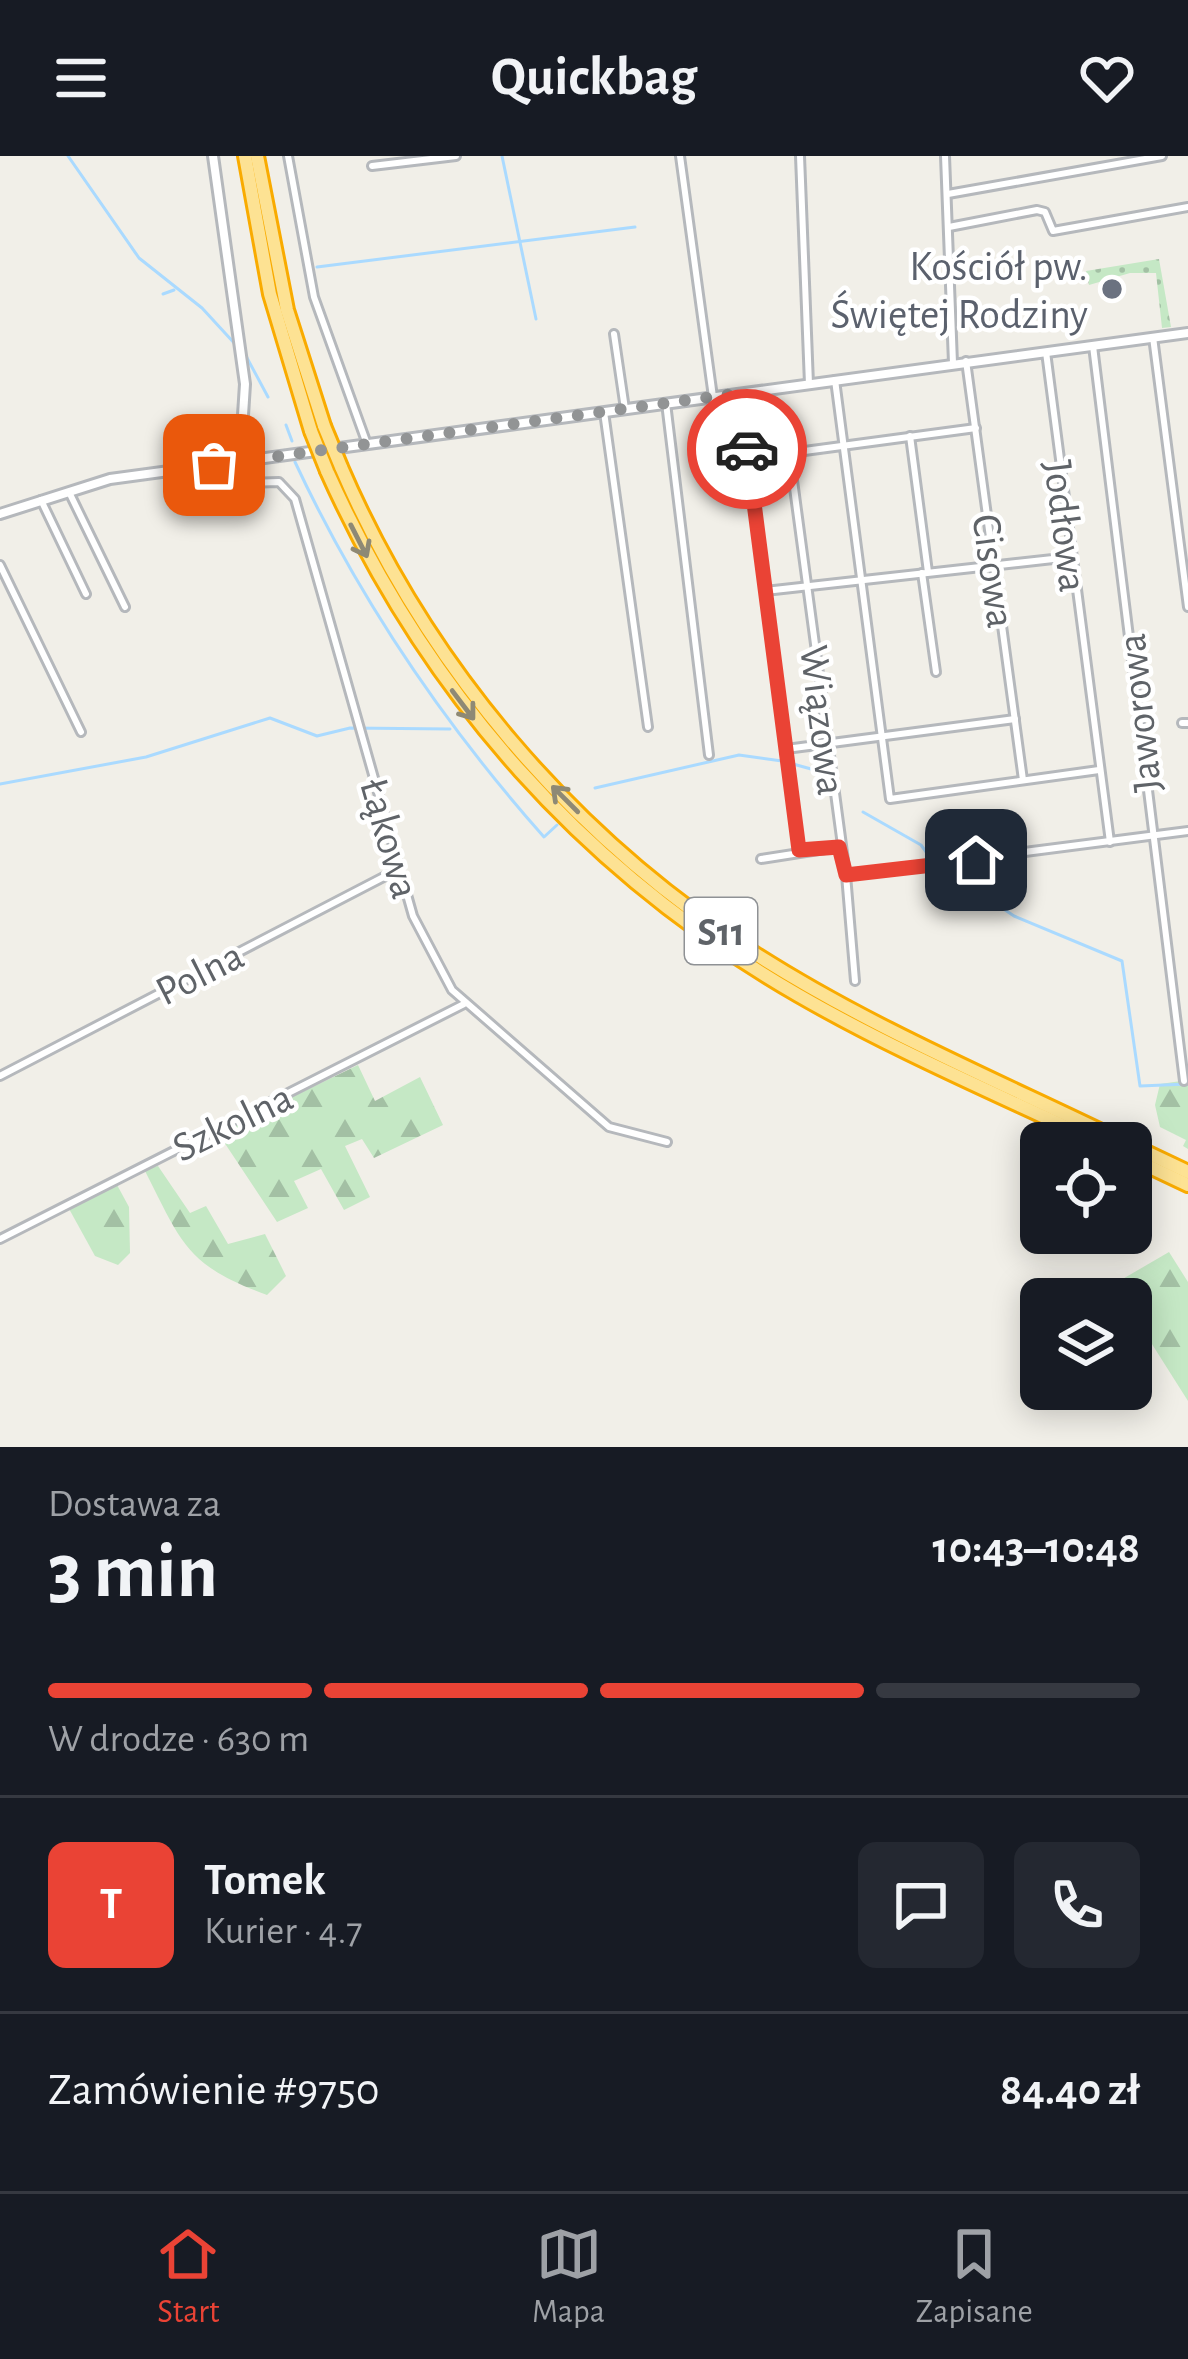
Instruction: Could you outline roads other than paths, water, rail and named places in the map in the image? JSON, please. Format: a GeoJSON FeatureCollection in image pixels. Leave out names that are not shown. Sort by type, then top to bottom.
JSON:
{"type":"FeatureCollection","features":[{"type":"Feature","properties":{"kind":"highway","name":"S11"},"geometry":{"type":"LineString","coordinates":[[245,156],[267,280],[317,429],[379,577],[453,693],[523,778],[616,868],[716,945],[803,998],[1057,1122]]}},
{"type":"Feature","properties":{"kind":"highway","name":"S11"},"geometry":{"type":"LineString","coordinates":[[257,156],[287,310],[317,429]]}},
{"type":"Feature","properties":{"kind":"highway","name":"S11"},"geometry":{"type":"LineString","coordinates":[[334,469],[409,599],[466,683],[548,782],[634,863],[790,975],[1085,1122]]}},
{"type":"Feature","properties":{"kind":"highway","name":"S11"},"geometry":{"type":"LineString","coordinates":[[1152,1155],[1188,1172]]}},
{"type":"Feature","properties":{"kind":"highway"},"geometry":{"type":"LineString","coordinates":[[1152,1168],[1188,1185]]}},
{"type":"Feature","properties":{"kind":"street"},"geometry":{"type":"LineString","coordinates":[[213,156],[245,384],[240,462]]}},
{"type":"Feature","properties":{"kind":"street"},"geometry":{"type":"LineString","coordinates":[[288,156],[314,297],[367,444]]}},
{"type":"Feature","properties":{"kind":"street"},"geometry":{"type":"LineString","coordinates":[[372,166],[456,156]]}},
{"type":"Feature","properties":{"kind":"street"},"geometry":{"type":"LineString","coordinates":[[680,156],[713,397]]}},
{"type":"Feature","properties":{"kind":"street"},"geometry":{"type":"LineString","coordinates":[[800,156],[809,384]]}},
{"type":"Feature","properties":{"kind":"street"},"geometry":{"type":"LineString","coordinates":[[945,156],[953,363]]}},
{"type":"Feature","properties":{"kind":"street"},"geometry":{"type":"LineString","coordinates":[[948,194],[1162,156]]}},
{"type":"Feature","properties":{"kind":"street"},"geometry":{"type":"LineString","coordinates":[[950,227],[1037,210],[1045,212],[1053,231],[1188,207]]}},
{"type":"Feature","properties":{"kind":"street"},"geometry":{"type":"LineString","coordinates":[[0,514],[68,489],[240,462],[1188,333]]}},
{"type":"Feature","properties":{"kind":"street"},"geometry":{"type":"LineString","coordinates":[[614,334],[625,409]]}},
{"type":"Feature","properties":{"kind":"street"},"geometry":{"type":"LineString","coordinates":[[1153,338],[1188,607]]}},
{"type":"Feature","properties":{"kind":"street","name":"Jaworowa"},"geometry":{"type":"LineString","coordinates":[[1093,346],[1184,1081]]}},
{"type":"Feature","properties":{"kind":"street","name":"Jodłowa"},"geometry":{"type":"LineString","coordinates":[[1046,352],[1110,842]]}},
{"type":"Feature","properties":{"kind":"street","name":"Cisowa"},"geometry":{"type":"LineString","coordinates":[[966,361],[1023,780]]}},
{"type":"Feature","properties":{"kind":"street"},"geometry":{"type":"LineString","coordinates":[[835,380],[890,799],[1100,770]]}},
{"type":"Feature","properties":{"kind":"street"},"geometry":{"type":"LineString","coordinates":[[740,393],[799,850]]}},
{"type":"Feature","properties":{"kind":"street"},"geometry":{"type":"LineString","coordinates":[[666,404],[709,755]]}},
{"type":"Feature","properties":{"kind":"street"},"geometry":{"type":"LineString","coordinates":[[604,412],[648,727]]}},
{"type":"Feature","properties":{"kind":"street"},"geometry":{"type":"LineString","coordinates":[[845,446],[976,428]]}},
{"type":"Feature","properties":{"kind":"street"},"geometry":{"type":"LineString","coordinates":[[910,436],[936,672]]}},
{"type":"Feature","properties":{"kind":"street","name":"Wiązowa"},"geometry":{"type":"LineString","coordinates":[[845,446],[797,452],[790,458],[846,875],[855,981]]}},
{"type":"Feature","properties":{"kind":"street","name":"Łąkowa"},"geometry":{"type":"LineString","coordinates":[[240,462],[246,483],[279,482],[295,499],[413,916],[464,1004],[609,1127],[668,1142]]}},
{"type":"Feature","properties":{"kind":"street"},"geometry":{"type":"LineString","coordinates":[[68,489],[125,607]]}},
{"type":"Feature","properties":{"kind":"street"},"geometry":{"type":"LineString","coordinates":[[40,498],[86,594]]}},
{"type":"Feature","properties":{"kind":"street"},"geometry":{"type":"LineString","coordinates":[[766,591],[1071,557]]}},
{"type":"Feature","properties":{"kind":"street"},"geometry":{"type":"LineString","coordinates":[[0,565],[81,732]]}},
{"type":"Feature","properties":{"kind":"street"},"geometry":{"type":"LineString","coordinates":[[786,749],[1015,719]]}},
{"type":"Feature","properties":{"kind":"street"},"geometry":{"type":"LineString","coordinates":[[846,875],[1188,831]]}},
{"type":"Feature","properties":{"kind":"street"},"geometry":{"type":"LineString","coordinates":[[761,859],[839,847]]}},
{"type":"Feature","properties":{"kind":"street","name":"Polna"},"geometry":{"type":"LineString","coordinates":[[0,1076],[399,869]]}},
{"type":"Feature","properties":{"kind":"street","name":"Szkolna"},"geometry":{"type":"LineString","coordinates":[[0,1239],[464,1004]]}},
{"type":"Feature","properties":{"kind":"waterway"},"geometry":{"type":"LineString","coordinates":[[68,156],[139,258],[202,308],[236,345]]}},
{"type":"Feature","properties":{"kind":"waterway"},"geometry":{"type":"LineString","coordinates":[[502,156],[536,319]]}},
{"type":"Feature","properties":{"kind":"waterway"},"geometry":{"type":"LineString","coordinates":[[317,267],[635,227]]}},
{"type":"Feature","properties":{"kind":"waterway"},"geometry":{"type":"LineString","coordinates":[[163,294],[174,290]]}},
{"type":"Feature","properties":{"kind":"waterway"},"geometry":{"type":"LineString","coordinates":[[246,356],[268,397]]}},
{"type":"Feature","properties":{"kind":"waterway"},"geometry":{"type":"LineString","coordinates":[[286,425],[292,441]]}},
{"type":"Feature","properties":{"kind":"waterway"},"geometry":{"type":"LineString","coordinates":[[295,462],[347,563],[438,705],[544,837],[557,825]]}},
{"type":"Feature","properties":{"kind":"waterway"},"geometry":{"type":"LineString","coordinates":[[0,784],[146,757],[270,718],[317,736],[350,728],[450,729]]}},
{"type":"Feature","properties":{"kind":"waterway"},"geometry":{"type":"LineString","coordinates":[[595,788],[739,755],[782,761]]}},
{"type":"Feature","properties":{"kind":"waterway"},"geometry":{"type":"LineString","coordinates":[[793,764],[822,772]]}},
{"type":"Feature","properties":{"kind":"waterway"},"geometry":{"type":"LineString","coordinates":[[863,812],[921,845],[932,860]]}},
{"type":"Feature","properties":{"kind":"waterway"},"geometry":{"type":"LineString","coordinates":[[940,866],[1014,916],[1122,961],[1140,1086],[1188,1084]]}},
{"type":"Feature","properties":{"kind":"place","name":"Kościół pw. Świętej Rodziny"},"geometry":{"type":"Point","coordinates":[1112,289]}}]}
